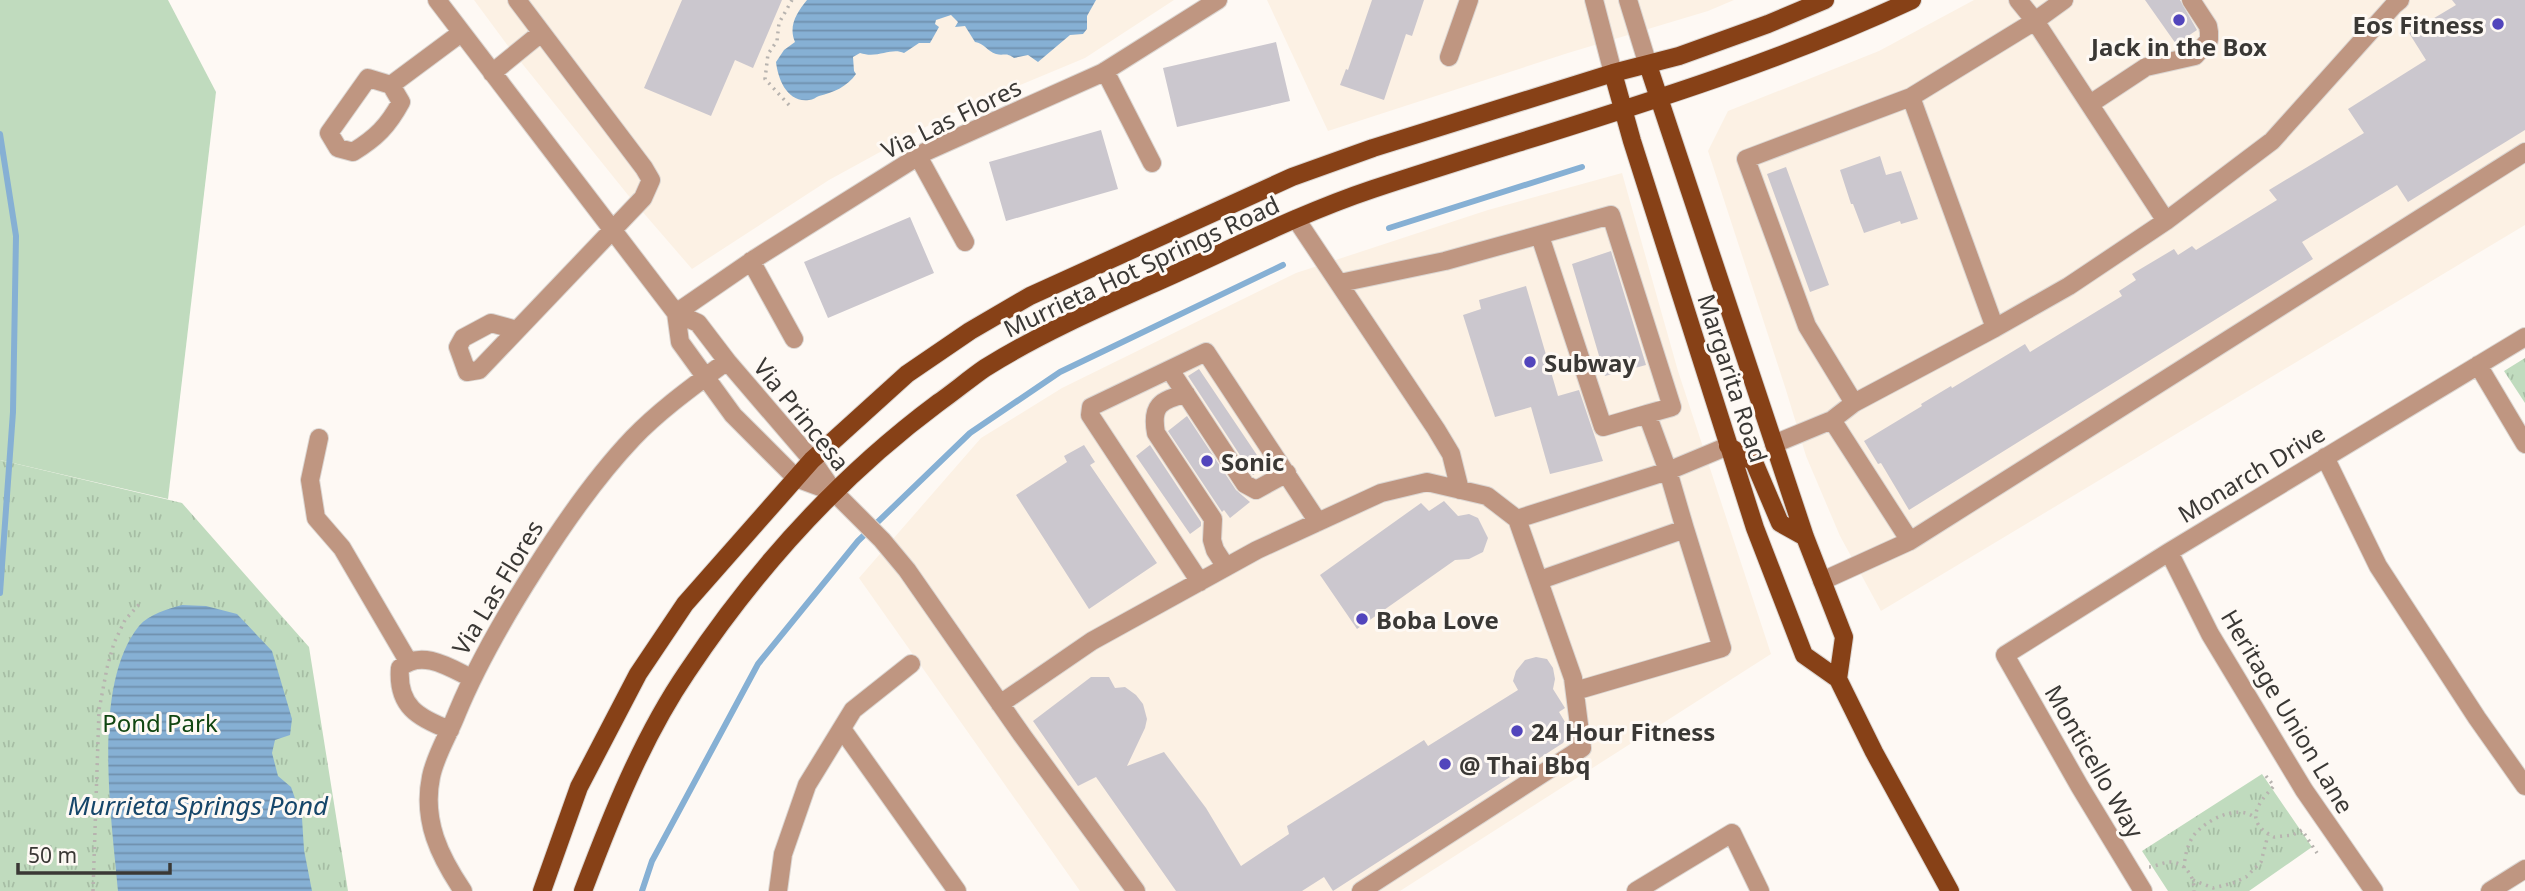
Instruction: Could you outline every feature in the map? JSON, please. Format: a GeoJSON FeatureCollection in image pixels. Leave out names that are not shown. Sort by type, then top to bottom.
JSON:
{"type":"FeatureCollection","features":[{"type":"Feature","properties":{"kind":"main road","name":"Murrieta Hot Springs Road"},"geometry":{"type":"LineString","coordinates":[[542,891],[579,787],[638,674],[685,604],[812,460],[907,374],[970,331],[1055,284],[1293,177],[1373,148],[1613,73],[1648,65],[1768,24],[1825,0]]}},
{"type":"Feature","properties":{"kind":"main road","name":"Murrieta Hot Springs Road"},"geometry":{"type":"LineString","coordinates":[[583,891],[615,804],[686,672],[753,584],[834,492],[899,433],[983,369],[1063,325],[1296,219],[1368,190],[1660,98],[1841,33],[1912,0]]}},
{"type":"Feature","properties":{"kind":"main road","name":"Margarita Road"},"geometry":{"type":"LineString","coordinates":[[1648,65],[1805,537],[1844,637],[1838,679]]}},
{"type":"Feature","properties":{"kind":"main road","name":"Margarita Road"},"geometry":{"type":"LineString","coordinates":[[1613,73],[1728,446],[1755,528],[1804,655],[1838,679],[1874,752],[1950,891]]}},
{"type":"Feature","properties":{"kind":"main road"},"geometry":{"type":"LineString","coordinates":[[1728,446],[1754,462],[1780,523],[1805,537]]}},
{"type":"Feature","properties":{"kind":"street","name":"Via Princesa"},"geometry":{"type":"LineString","coordinates":[[437,0],[676,313],[698,323],[812,460],[834,492]]}},
{"type":"Feature","properties":{"kind":"street"},"geometry":{"type":"LineString","coordinates":[[517,0],[651,180],[642,198],[517,330]]}},
{"type":"Feature","properties":{"kind":"street","name":"Via Las Flores"},"geometry":{"type":"LineString","coordinates":[[676,313],[751,261],[918,156],[1105,71],[1218,0]]}},
{"type":"Feature","properties":{"kind":"street"},"geometry":{"type":"LineString","coordinates":[[1449,57],[1469,0]]}},
{"type":"Feature","properties":{"kind":"street"},"geometry":{"type":"LineString","coordinates":[[1594,0],[1613,73]]}},
{"type":"Feature","properties":{"kind":"street"},"geometry":{"type":"LineString","coordinates":[[1628,0],[1648,65]]}},
{"type":"Feature","properties":{"kind":"street"},"geometry":{"type":"LineString","coordinates":[[2018,0],[2035,21],[2166,221]]}},
{"type":"Feature","properties":{"kind":"street"},"geometry":{"type":"LineString","coordinates":[[1854,403],[1807,326],[1746,159],[1911,97],[2035,21],[2064,0]]}},
{"type":"Feature","properties":{"kind":"street"},"geometry":{"type":"LineString","coordinates":[[2090,104],[2146,67],[2195,56],[2209,40],[2209,32],[2191,0]]}},
{"type":"Feature","properties":{"kind":"street"},"geometry":{"type":"LineString","coordinates":[[1774,444],[1832,420],[1854,403],[2069,286],[2166,221],[2272,141],[2395,2]]}},
{"type":"Feature","properties":{"kind":"street"},"geometry":{"type":"LineString","coordinates":[[391,85],[461,33]]}},
{"type":"Feature","properties":{"kind":"street"},"geometry":{"type":"LineString","coordinates":[[492,73],[541,33]]}},
{"type":"Feature","properties":{"kind":"street"},"geometry":{"type":"LineString","coordinates":[[1105,71],[1152,163]]}},
{"type":"Feature","properties":{"kind":"street"},"geometry":{"type":"LineString","coordinates":[[1911,97],[1995,328]]}},
{"type":"Feature","properties":{"kind":"street"},"geometry":{"type":"LineString","coordinates":[[1822,581],[1910,541],[2525,152]]}},
{"type":"Feature","properties":{"kind":"street"},"geometry":{"type":"LineString","coordinates":[[918,156],[965,242]]}},
{"type":"Feature","properties":{"kind":"street"},"geometry":{"type":"LineString","coordinates":[[1340,283],[1446,261],[1611,215],[1672,407],[1603,427],[1540,236]]}},
{"type":"Feature","properties":{"kind":"street"},"geometry":{"type":"LineString","coordinates":[[1296,219],[1451,454],[1460,490]]}},
{"type":"Feature","properties":{"kind":"street"},"geometry":{"type":"LineString","coordinates":[[751,261],[794,340]]}},
{"type":"Feature","properties":{"kind":"street","name":"Via Princesa"},"geometry":{"type":"LineString","coordinates":[[676,313],[680,342],[733,415],[796,478],[834,492]]}},
{"type":"Feature","properties":{"kind":"street","name":"Monarch Drive"},"geometry":{"type":"LineString","coordinates":[[2005,655],[2169,552],[2525,337]]}},
{"type":"Feature","properties":{"kind":"street"},"geometry":{"type":"LineString","coordinates":[[1200,582],[1090,415],[1091,407],[1206,352],[1318,522]]}},
{"type":"Feature","properties":{"kind":"street","name":"Via Las Flores"},"geometry":{"type":"LineString","coordinates":[[463,891],[443,862],[433,833],[431,777],[471,678],[503,619],[569,514],[585,494],[634,436],[727,360]]}},
{"type":"Feature","properties":{"kind":"street"},"geometry":{"type":"LineString","coordinates":[[2478,365],[2525,443]]}},
{"type":"Feature","properties":{"kind":"street"},"geometry":{"type":"LineString","coordinates":[[1170,370],[1245,484],[1256,490],[1287,473]]}},
{"type":"Feature","properties":{"kind":"street"},"geometry":{"type":"LineString","coordinates":[[1186,394],[1168,398],[1157,406],[1153,418],[1156,433],[1213,519],[1212,540],[1226,567]]}},
{"type":"Feature","properties":{"kind":"street"},"geometry":{"type":"LineString","coordinates":[[1575,691],[1723,648],[1668,471],[1647,414]]}},
{"type":"Feature","properties":{"kind":"street"},"geometry":{"type":"LineString","coordinates":[[1832,420],[1910,541]]}},
{"type":"Feature","properties":{"kind":"street"},"geometry":{"type":"LineString","coordinates":[[318,438],[310,480],[316,518],[342,548],[408,661]]}},
{"type":"Feature","properties":{"kind":"street"},"geometry":{"type":"LineString","coordinates":[[1517,519],[1668,471],[1728,446]]}},
{"type":"Feature","properties":{"kind":"street"},"geometry":{"type":"LineString","coordinates":[[2325,457],[2378,566],[2477,718],[2525,786]]}},
{"type":"Feature","properties":{"kind":"street"},"geometry":{"type":"LineString","coordinates":[[1000,704],[1092,641],[1257,550],[1381,493],[1427,482],[1487,496],[1517,519],[1540,580],[1573,678],[1582,748],[1361,891]]}},
{"type":"Feature","properties":{"kind":"street"},"geometry":{"type":"LineString","coordinates":[[834,492],[882,540],[907,570],[1000,704],[1136,891]]}},
{"type":"Feature","properties":{"kind":"street"},"geometry":{"type":"LineString","coordinates":[[1540,580],[1685,529]]}},
{"type":"Feature","properties":{"kind":"street","name":"Heritage Union Lane"},"geometry":{"type":"LineString","coordinates":[[2169,552],[2210,634],[2253,706],[2304,790],[2374,891]]}},
{"type":"Feature","properties":{"kind":"street","name":"Monticello Way"},"geometry":{"type":"LineString","coordinates":[[2005,655],[2143,891]]}},
{"type":"Feature","properties":{"kind":"street"},"geometry":{"type":"LineString","coordinates":[[450,730],[430,722],[404,700],[399,684],[400,668],[408,661],[427,660],[471,678]]}},
{"type":"Feature","properties":{"kind":"street"},"geometry":{"type":"LineString","coordinates":[[778,891],[783,854],[807,785],[853,710],[911,664]]}},
{"type":"Feature","properties":{"kind":"street"},"geometry":{"type":"LineString","coordinates":[[842,729],[957,891]]}},
{"type":"Feature","properties":{"kind":"street"},"geometry":{"type":"LineString","coordinates":[[1636,891],[1732,833],[1760,891]]}},
{"type":"Feature","properties":{"kind":"street"},"geometry":{"type":"LineString","coordinates":[[2490,891],[2525,869]]}},
{"type":"Feature","properties":{"kind":"path"},"geometry":{"type":"LineString","coordinates":[[789,105],[765,79],[765,67],[768,54],[777,41],[779,23],[792,0]]}},
{"type":"Feature","properties":{"kind":"path"},"geometry":{"type":"LineString","coordinates":[[93,891],[95,776],[101,699],[114,643],[125,620],[142,601]]}},
{"type":"Feature","properties":{"kind":"path"},"geometry":{"type":"LineString","coordinates":[[2257,818],[2256,806],[2274,786],[2266,776]]}},
{"type":"Feature","properties":{"kind":"path"},"geometry":{"type":"LineString","coordinates":[[2185,868],[2186,851],[2193,837],[2211,822],[2234,812],[2248,813],[2257,818],[2268,834],[2281,838],[2302,830],[2317,853]]}},
{"type":"Feature","properties":{"kind":"path"},"geometry":{"type":"LineString","coordinates":[[2193,880],[2213,888],[2246,877],[2261,862],[2268,834]]}},
{"type":"Feature","properties":{"kind":"path"},"geometry":{"type":"LineString","coordinates":[[2146,862],[2150,868],[2175,862],[2185,868],[2193,880],[2194,891]]}},
{"type":"Feature","properties":{"kind":"shaded area"},"geometry":{"type":"Polygon","coordinates":[[[474,0],[1174,0],[1085,58],[944,117],[829,180],[692,269],[628,195],[474,0]]]}},
{"type":"Feature","properties":{"kind":"shaded area"},"geometry":{"type":"Polygon","coordinates":[[[1267,0],[1734,0],[1708,11],[1568,53],[1328,131],[1267,0]]]}},
{"type":"Feature","properties":{"kind":"shaded area"},"geometry":{"type":"Polygon","coordinates":[[[1974,0],[2525,0],[2525,225],[1881,611],[1840,536],[1806,456],[1708,151],[1728,111],[1879,51],[1974,0]]]}},
{"type":"Feature","properties":{"kind":"shaded area"},"geometry":{"type":"Polygon","coordinates":[[[1622,173],[1678,371],[1771,654],[1400,891],[1080,891],[859,578],[981,438],[1062,388],[1296,273],[1488,210],[1622,173]]]}},
{"type":"Feature","properties":{"kind":"green space"},"geometry":{"type":"Polygon","coordinates":[[[0,0],[168,0],[216,92],[168,499],[0,460],[0,0]]]}},
{"type":"Feature","properties":{"kind":"green space"},"geometry":{"type":"Polygon","coordinates":[[[2525,358],[2525,403],[2504,371],[2525,358]]]}},
{"type":"Feature","properties":{"kind":"green space","name":"Pond Park"},"geometry":{"type":"Polygon","coordinates":[[[0,460],[182,503],[309,647],[348,891],[0,891],[0,460]]]}},
{"type":"Feature","properties":{"kind":"green space"},"geometry":{"type":"Polygon","coordinates":[[[2262,774],[2312,847],[2249,891],[2168,891],[2142,851],[2262,774]]]}},
{"type":"Feature","properties":{"kind":"water"},"geometry":{"type":"Polygon","coordinates":[[[807,0],[1096,0],[1087,16],[1087,29],[1083,34],[1070,35],[1038,62],[1028,55],[1014,58],[993,53],[975,42],[965,26],[955,27],[958,22],[951,15],[936,20],[935,24],[939,27],[930,43],[919,43],[904,53],[860,53],[853,57],[856,74],[844,86],[812,100],[801,100],[789,94],[785,88],[776,62],[784,50],[795,42],[793,25],[807,0]]]}},
{"type":"Feature","properties":{"kind":"water","name":"Murrieta Springs Pond"},"geometry":{"type":"Polygon","coordinates":[[[182,605],[206,606],[237,614],[272,651],[292,719],[290,735],[275,740],[272,753],[278,776],[291,787],[302,818],[304,850],[312,891],[118,891],[108,754],[115,682],[124,651],[139,626],[153,615],[182,605]]]}},
{"type":"Feature","properties":{"kind":"building"},"geometry":{"type":"Polygon","coordinates":[[[682,0],[782,0],[753,68],[735,60],[711,116],[644,88],[682,0]]]}},
{"type":"Feature","properties":{"kind":"building"},"geometry":{"type":"Polygon","coordinates":[[[1372,0],[1424,0],[1412,36],[1406,34],[1384,100],[1340,85],[1346,69],[1348,70],[1372,0]]]}},
{"type":"Feature","properties":{"kind":"building","name":"Jack in the Box"},"geometry":{"type":"Polygon","coordinates":[[[2145,0],[2180,0],[2197,30],[2176,44],[2145,0]]]}},
{"type":"Feature","properties":{"kind":"building"},"geometry":{"type":"Polygon","coordinates":[[[2452,0],[2525,0],[2525,130],[2408,202],[2397,185],[2302,242],[2313,259],[1909,510],[1881,463],[1878,464],[1864,441],[1922,406],[1921,404],[2025,344],[2030,352],[2122,296],[2119,291],[2136,280],[2132,274],[2174,249],[2178,255],[2192,246],[2196,250],[2277,200],[2269,190],[2364,133],[2348,109],[2426,60],[2409,33],[2456,5],[2452,0]]]}},
{"type":"Feature","properties":{"kind":"building"},"geometry":{"type":"Polygon","coordinates":[[[1276,42],[1290,101],[1177,127],[1163,68],[1276,42]]]}},
{"type":"Feature","properties":{"kind":"building"},"geometry":{"type":"Polygon","coordinates":[[[1101,130],[1118,189],[1006,221],[989,162],[1101,130]]]}},
{"type":"Feature","properties":{"kind":"building"},"geometry":{"type":"Polygon","coordinates":[[[1880,156],[1886,175],[1901,171],[1918,219],[1901,224],[1900,221],[1864,233],[1840,170],[1880,156]]]}},
{"type":"Feature","properties":{"kind":"building"},"geometry":{"type":"Polygon","coordinates":[[[1786,167],[1829,285],[1810,292],[1767,174],[1786,167]]]}},
{"type":"Feature","properties":{"kind":"building"},"geometry":{"type":"Polygon","coordinates":[[[910,217],[934,273],[828,318],[804,262],[910,217]]]}},
{"type":"Feature","properties":{"kind":"building"},"geometry":{"type":"Polygon","coordinates":[[[1611,251],[1646,365],[1605,376],[1572,264],[1611,251]]]}},
{"type":"Feature","properties":{"kind":"building"},"geometry":{"type":"Polygon","coordinates":[[[1526,286],[1558,396],[1579,390],[1603,461],[1550,474],[1531,407],[1495,417],[1463,315],[1481,309],[1479,300],[1526,286]]]}},
{"type":"Feature","properties":{"kind":"building"},"geometry":{"type":"Polygon","coordinates":[[[1199,369],[1265,467],[1253,475],[1188,376],[1199,369]]]}},
{"type":"Feature","properties":{"kind":"building"},"geometry":{"type":"Polygon","coordinates":[[[1187,416],[1236,490],[1250,502],[1230,518],[1224,510],[1222,512],[1168,431],[1187,416]]]}},
{"type":"Feature","properties":{"kind":"building"},"geometry":{"type":"Polygon","coordinates":[[[1084,445],[1095,462],[1090,465],[1157,563],[1089,609],[1016,495],[1067,462],[1064,456],[1084,445]]]}},
{"type":"Feature","properties":{"kind":"building"},"geometry":{"type":"Polygon","coordinates":[[[1150,445],[1201,522],[1201,526],[1190,534],[1136,456],[1150,445]]]}},
{"type":"Feature","properties":{"kind":"building"},"geometry":{"type":"Polygon","coordinates":[[[1444,501],[1458,516],[1469,514],[1478,518],[1488,538],[1483,552],[1469,559],[1455,560],[1357,629],[1320,575],[1421,503],[1429,511],[1444,501]]]}},
{"type":"Feature","properties":{"kind":"building"},"geometry":{"type":"Polygon","coordinates":[[[1536,657],[1547,659],[1553,668],[1553,689],[1565,708],[1559,712],[1569,732],[1563,743],[1333,891],[1324,877],[1302,891],[1176,891],[1096,777],[1078,786],[1033,721],[1091,677],[1109,677],[1115,688],[1125,687],[1143,704],[1147,719],[1127,766],[1164,752],[1206,808],[1241,866],[1289,834],[1287,826],[1424,740],[1428,746],[1518,690],[1513,681],[1516,671],[1525,660],[1536,657]]]}},
{"type":"Feature","properties":{"kind":"waterway"},"geometry":{"type":"LineString","coordinates":[[0,134],[16,236],[13,412],[0,593]]}},
{"type":"Feature","properties":{"kind":"waterway"},"geometry":{"type":"LineString","coordinates":[[1389,228],[1582,167]]}},
{"type":"Feature","properties":{"kind":"waterway"},"geometry":{"type":"LineString","coordinates":[[642,891],[652,861],[758,664],[858,541],[970,433],[1060,372],[1283,265]]}},
{"type":"Feature","properties":{"kind":"place","name":"Jack in the Box"},"geometry":{"type":"Point","coordinates":[2179,20]}},
{"type":"Feature","properties":{"kind":"place","name":"Eos Fitness"},"geometry":{"type":"Point","coordinates":[2498,24]}},
{"type":"Feature","properties":{"kind":"place","name":"Subway"},"geometry":{"type":"Point","coordinates":[1530,362]}},
{"type":"Feature","properties":{"kind":"place","name":"Sonic"},"geometry":{"type":"Point","coordinates":[1207,461]}},
{"type":"Feature","properties":{"kind":"place","name":"Boba Love"},"geometry":{"type":"Point","coordinates":[1362,619]}},
{"type":"Feature","properties":{"kind":"place","name":"24 Hour Fitness"},"geometry":{"type":"Point","coordinates":[1517,731]}},
{"type":"Feature","properties":{"kind":"place","name":"@ Thai Bbq"},"geometry":{"type":"Point","coordinates":[1445,764]}}]}
